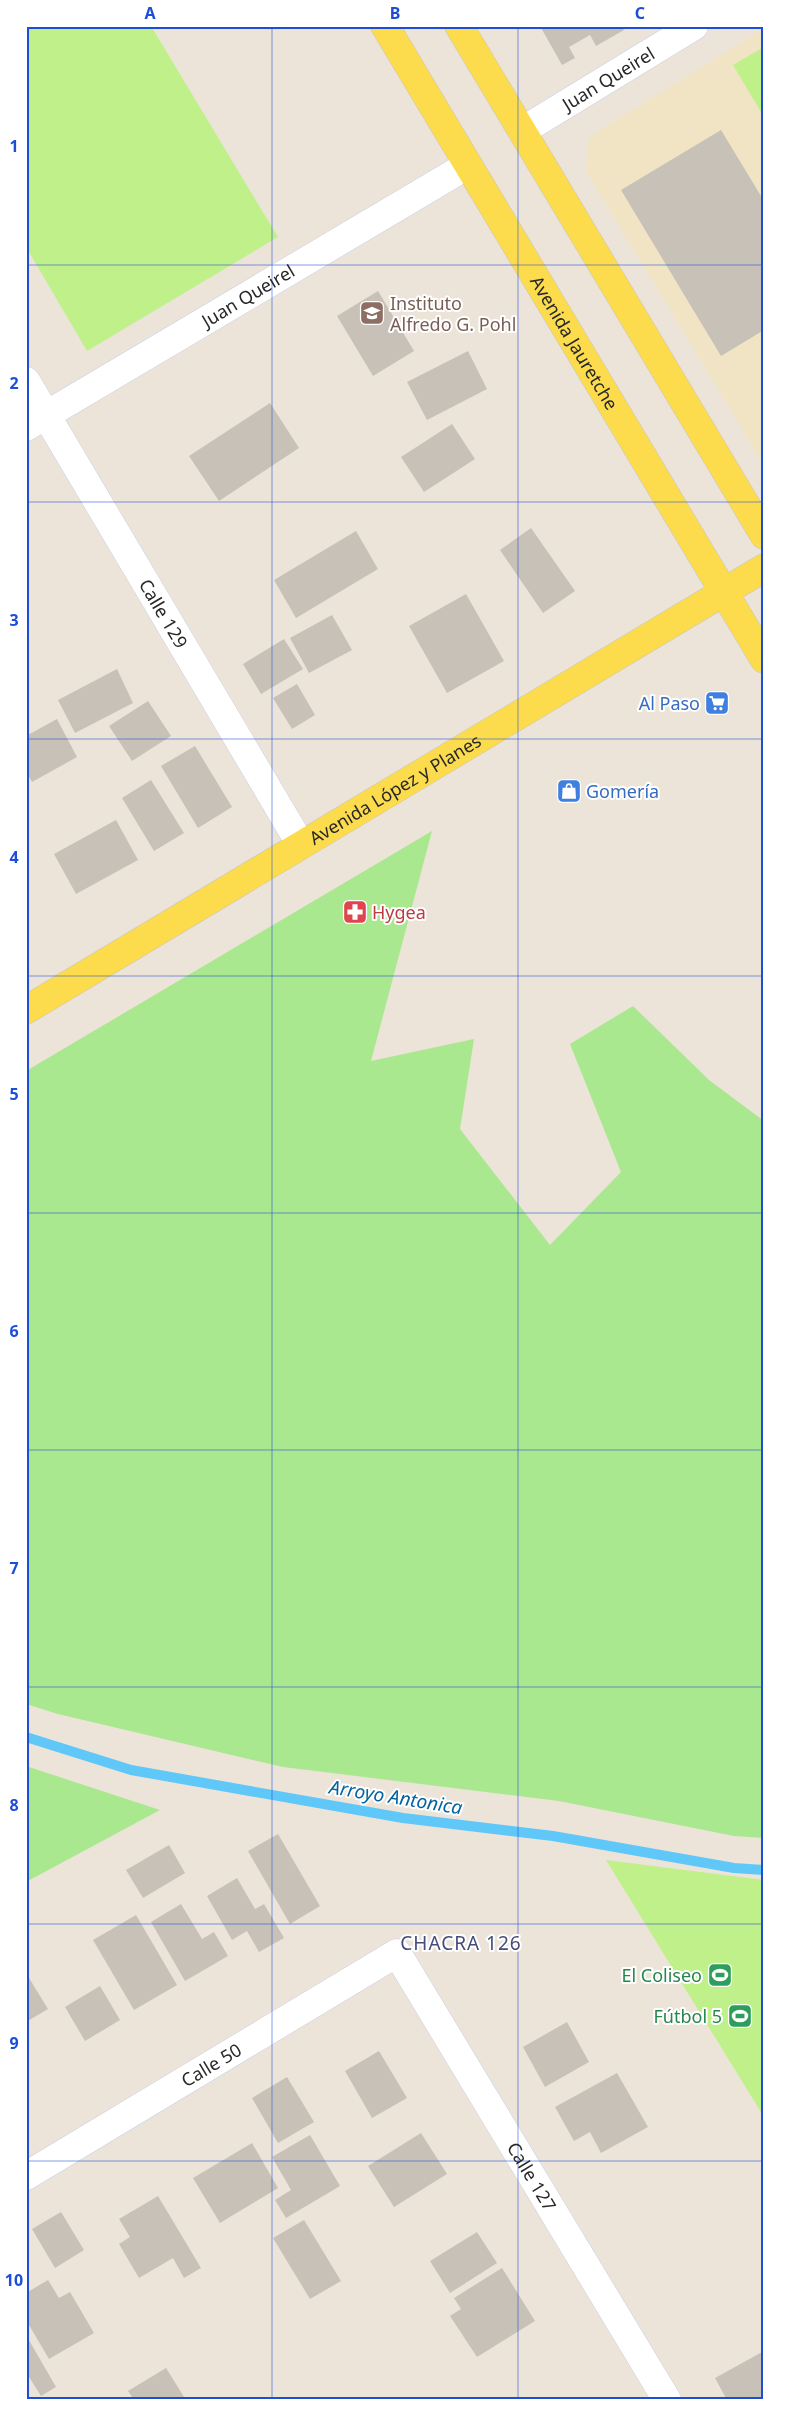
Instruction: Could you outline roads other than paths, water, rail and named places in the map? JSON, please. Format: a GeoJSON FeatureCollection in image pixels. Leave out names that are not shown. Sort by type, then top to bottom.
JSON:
{"type":"FeatureCollection","features":[{"type":"Feature","properties":{"kind":"main road","name":"Avenida Jauretche"},"geometry":{"type":"LineString","coordinates":[[385,26],[764,659]]}},
{"type":"Feature","properties":{"kind":"main road"},"geometry":{"type":"LineString","coordinates":[[459,26],[764,535]]}},
{"type":"Feature","properties":{"kind":"main road","name":"Avenida López y Planes"},"geometry":{"type":"LineString","coordinates":[[26,1010],[764,568]]}},
{"type":"Feature","properties":{"kind":"street","name":"Juan Queirel"},"geometry":{"type":"LineString","coordinates":[[522,132],[694,26]]}},
{"type":"Feature","properties":{"kind":"street","name":"Juan Queirel"},"geometry":{"type":"LineString","coordinates":[[36,421],[468,165]]}},
{"type":"Feature","properties":{"kind":"street","name":"Calle 129"},"geometry":{"type":"LineString","coordinates":[[26,382],[36,421],[301,845]]}},
{"type":"Feature","properties":{"kind":"street","name":"Calle 50"},"geometry":{"type":"LineString","coordinates":[[26,2176],[397,1953]]}},
{"type":"Feature","properties":{"kind":"street","name":"Calle 127"},"geometry":{"type":"LineString","coordinates":[[397,1953],[667,2400]]}},
{"type":"Feature","properties":{"kind":"waterway","name":"Arroyo Antonica"},"geometry":{"type":"LineString","coordinates":[[26,1737],[131,1770],[403,1818],[553,1836],[734,1868],[764,1870]]}},
{"type":"Feature","properties":{"kind":"place","name":"Instituto Alfredo G. Pohl"},"geometry":{"type":"Point","coordinates":[372,313]}},
{"type":"Feature","properties":{"kind":"place","name":"Al Paso"},"geometry":{"type":"Point","coordinates":[717,703]}},
{"type":"Feature","properties":{"kind":"place","name":"Gomería"},"geometry":{"type":"Point","coordinates":[569,791]}},
{"type":"Feature","properties":{"kind":"place","name":"Hygea"},"geometry":{"type":"Point","coordinates":[355,912]}},
{"type":"Feature","properties":{"kind":"place","name":"El Coliseo"},"geometry":{"type":"Point","coordinates":[720,1975]}},
{"type":"Feature","properties":{"kind":"place","name":"Fútbol 5"},"geometry":{"type":"Point","coordinates":[740,2016]}},
{"type":"Feature","properties":{"kind":"district","name":"CHACRA 126"},"geometry":{"type":"Point","coordinates":[461,1943]}}]}
